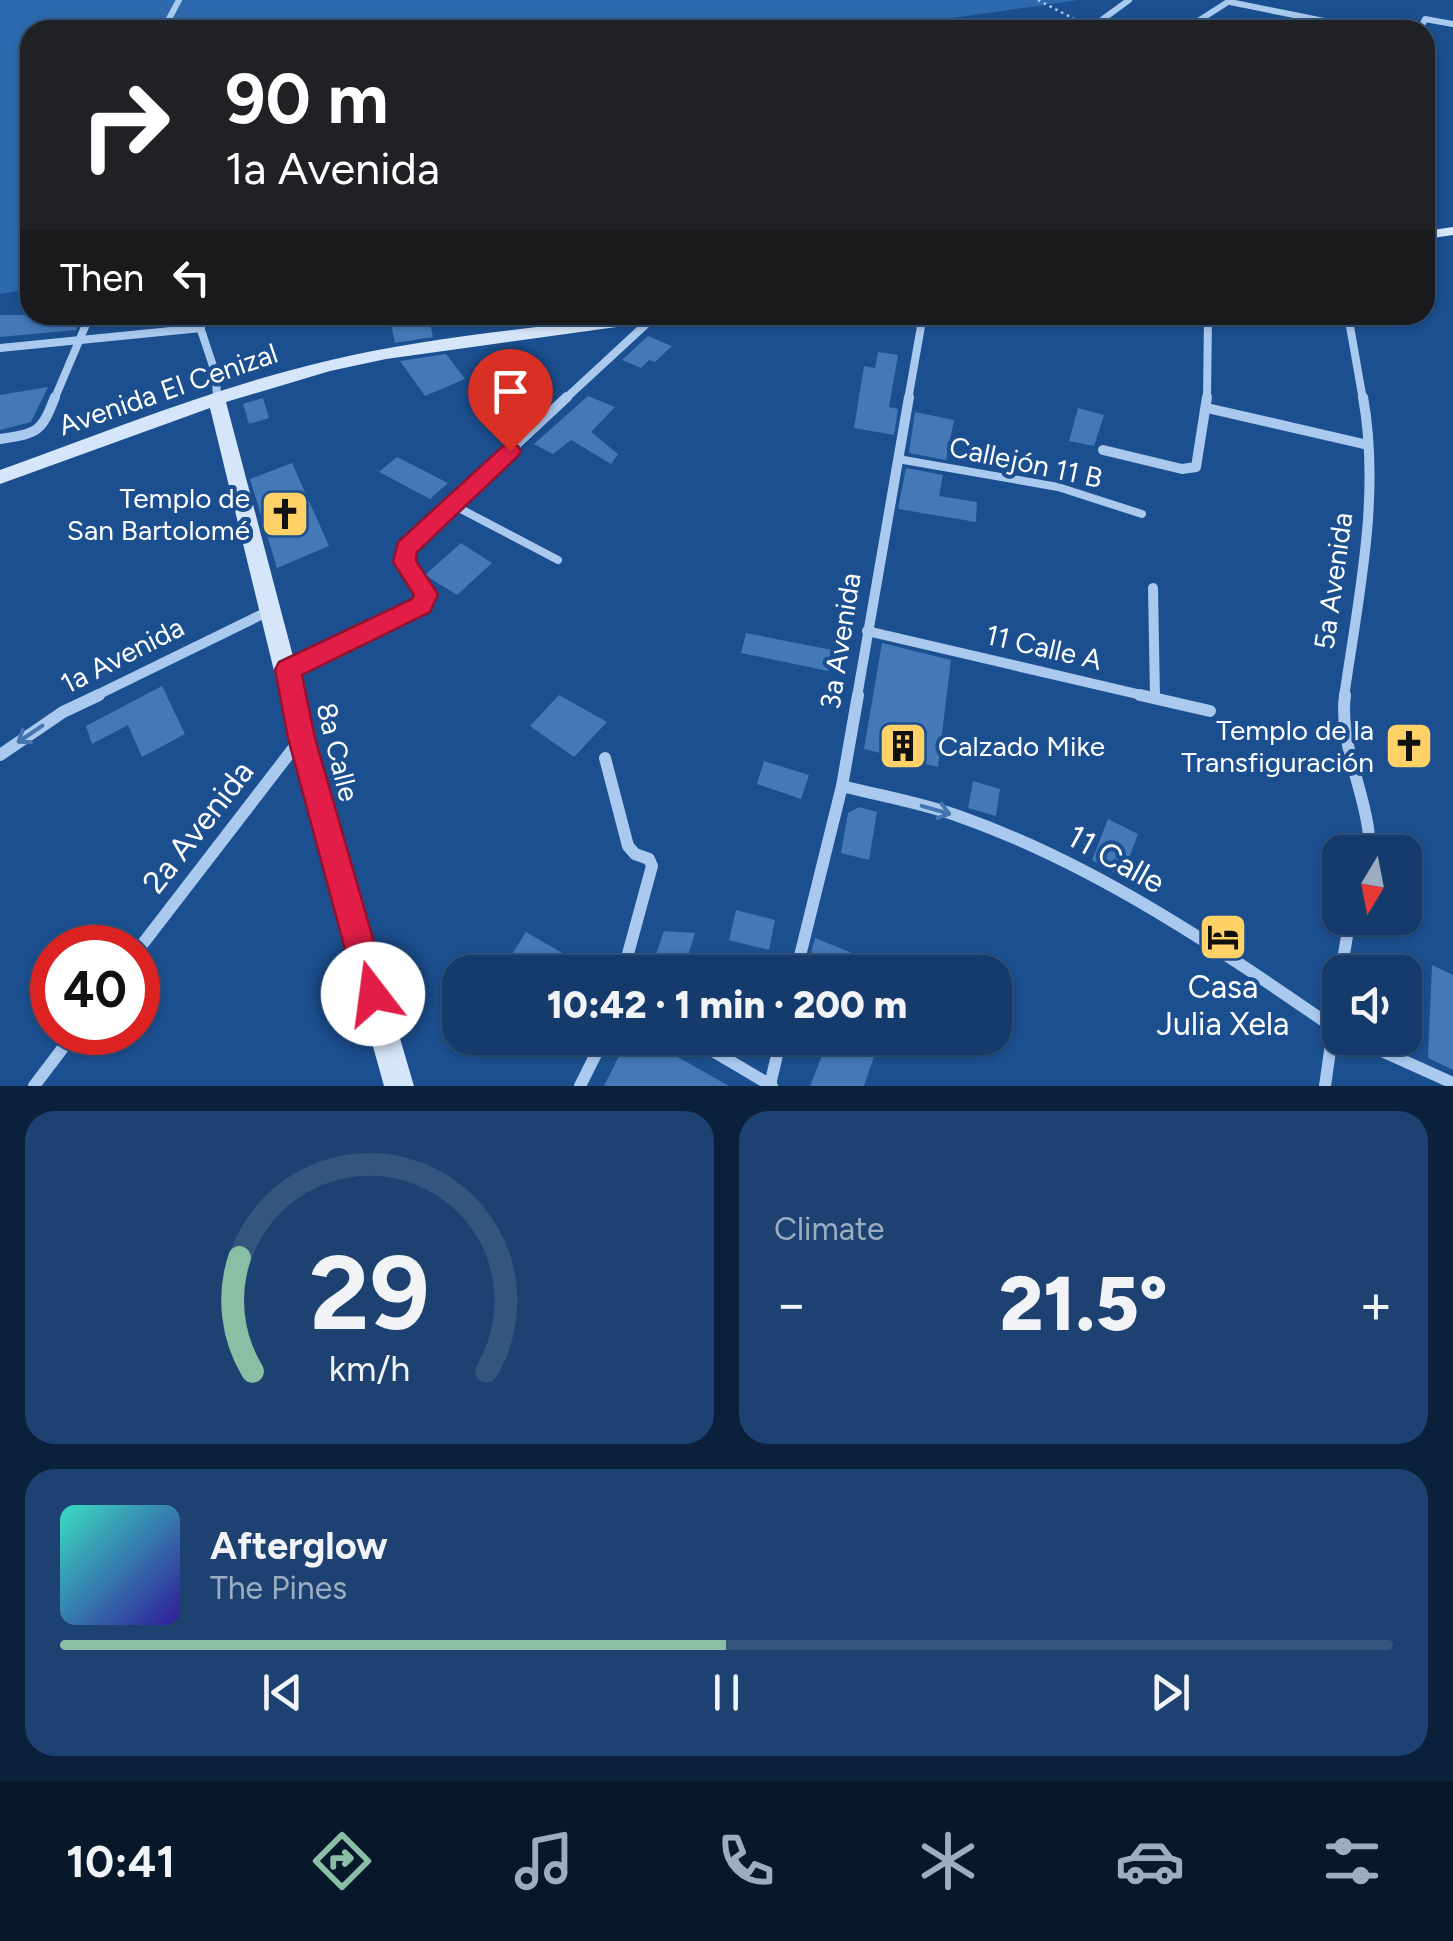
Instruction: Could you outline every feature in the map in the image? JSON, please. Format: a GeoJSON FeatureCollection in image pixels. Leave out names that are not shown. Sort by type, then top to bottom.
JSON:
{"type":"FeatureCollection","features":[{"type":"Feature","properties":{"kind":"street"},"geometry":{"type":"LineString","coordinates":[[172,20],[179,0]]}},
{"type":"Feature","properties":{"kind":"street"},"geometry":{"type":"LineString","coordinates":[[1101,20],[1129,0]]}},
{"type":"Feature","properties":{"kind":"street"},"geometry":{"type":"LineString","coordinates":[[1199,20],[1230,1],[1319,20]]}},
{"type":"Feature","properties":{"kind":"street"},"geometry":{"type":"LineString","coordinates":[[0,439],[39,430],[46,423],[86,325]]}},
{"type":"Feature","properties":{"kind":"street","name":"8a Calle"},"geometry":{"type":"LineString","coordinates":[[200,325],[216,375],[217,401],[288,670],[302,738],[399,1086]]}},
{"type":"Feature","properties":{"kind":"street","name":"Avenida El Cenizal"},"geometry":{"type":"LineString","coordinates":[[415,346],[436,337],[518,325]]}},
{"type":"Feature","properties":{"kind":"street","name":"Avenida El Cenizal"},"geometry":{"type":"LineString","coordinates":[[0,477],[307,371],[415,346],[586,325]]}},
{"type":"Feature","properties":{"kind":"street"},"geometry":{"type":"LineString","coordinates":[[288,670],[421,606],[426,594],[404,562],[406,548],[649,325]]}},
{"type":"Feature","properties":{"kind":"street","name":"3a Avenida"},"geometry":{"type":"LineString","coordinates":[[800,955],[842,786],[921,325]]}},
{"type":"Feature","properties":{"kind":"street"},"geometry":{"type":"LineString","coordinates":[[1103,450],[1192,469],[1198,464],[1208,408],[1208,325]]}},
{"type":"Feature","properties":{"kind":"street","name":"5a Avenida"},"geometry":{"type":"LineString","coordinates":[[1350,325],[1365,402],[1367,535],[1342,716],[1370,835]]}},
{"type":"Feature","properties":{"kind":"street"},"geometry":{"type":"LineString","coordinates":[[0,348],[201,328]]}},
{"type":"Feature","properties":{"kind":"street"},"geometry":{"type":"LineString","coordinates":[[1208,408],[1368,445]]}},
{"type":"Feature","properties":{"kind":"street"},"geometry":{"type":"LineString","coordinates":[[1153,588],[1155,698]]}},
{"type":"Feature","properties":{"kind":"street","name":"1a Avenida"},"geometry":{"type":"LineString","coordinates":[[0,755],[80,703],[272,609]]}},
{"type":"Feature","properties":{"kind":"street","name":"11 Calle A"},"geometry":{"type":"LineString","coordinates":[[867,631],[1210,711]]}},
{"type":"Feature","properties":{"kind":"street","name":"2a Avenida"},"geometry":{"type":"LineString","coordinates":[[157,925],[302,738]]}},
{"type":"Feature","properties":{"kind":"street"},"geometry":{"type":"LineString","coordinates":[[605,758],[628,846],[652,866],[628,955]]}},
{"type":"Feature","properties":{"kind":"street","name":"11 Calle"},"geometry":{"type":"LineString","coordinates":[[842,786],[959,816],[1062,859],[1226,954],[1322,1020]]}},
{"type":"Feature","properties":{"kind":"street"},"geometry":{"type":"LineString","coordinates":[[34,1086],[58,1055]]}},
{"type":"Feature","properties":{"kind":"street"},"geometry":{"type":"LineString","coordinates":[[580,1086],[596,1055]]}},
{"type":"Feature","properties":{"kind":"street"},"geometry":{"type":"LineString","coordinates":[[719,1055],[771,1086],[777,1055]]}},
{"type":"Feature","properties":{"kind":"street"},"geometry":{"type":"LineString","coordinates":[[1325,1086],[1332,1055]]}},
{"type":"Feature","properties":{"kind":"street"},"geometry":{"type":"LineString","coordinates":[[1391,1055],[1453,1083]]}},
{"type":"Feature","properties":{"kind":"lane"},"geometry":{"type":"LineString","coordinates":[[172,20],[192,16],[199,20]]}},
{"type":"Feature","properties":{"kind":"lane"},"geometry":{"type":"LineString","coordinates":[[1202,18],[1208,20]]}},
{"type":"Feature","properties":{"kind":"lane","name":"Callejón 11 B"},"geometry":{"type":"LineString","coordinates":[[898,459],[1058,487],[1142,514]]}},
{"type":"Feature","properties":{"kind":"lane"},"geometry":{"type":"LineString","coordinates":[[453,505],[558,560]]}},
{"type":"Feature","properties":{"kind":"path"},"geometry":{"type":"LineString","coordinates":[[1038,0],[1075,20]]}},
{"type":"Feature","properties":{"kind":"shaded area"},"geometry":{"type":"Polygon","coordinates":[[[0,0],[1079,0],[938,20],[20,20],[20,291],[0,294],[0,0]]]}},
{"type":"Feature","properties":{"kind":"building"},"geometry":{"type":"Polygon","coordinates":[[[0,315],[20,315],[20,325],[78,325],[76,330],[0,337],[0,315]]]}},
{"type":"Feature","properties":{"kind":"building"},"geometry":{"type":"Polygon","coordinates":[[[391,325],[430,325],[433,337],[395,343],[391,325]]]}},
{"type":"Feature","properties":{"kind":"building"},"geometry":{"type":"Polygon","coordinates":[[[648,336],[672,346],[655,362],[649,360],[641,368],[622,360],[648,336]]]}},
{"type":"Feature","properties":{"kind":"building"},"geometry":{"type":"Polygon","coordinates":[[[878,352],[898,355],[889,407],[898,409],[894,435],[854,428],[864,366],[875,368],[878,352]]]}},
{"type":"Feature","properties":{"kind":"building"},"geometry":{"type":"Polygon","coordinates":[[[446,354],[465,379],[425,396],[400,361],[446,354]]]}},
{"type":"Feature","properties":{"kind":"building"},"geometry":{"type":"Polygon","coordinates":[[[48,387],[31,422],[0,430],[0,395],[48,387]]]}},
{"type":"Feature","properties":{"kind":"building"},"geometry":{"type":"Polygon","coordinates":[[[588,396],[615,407],[591,432],[618,454],[611,464],[571,440],[553,454],[534,444],[588,396]]]}},
{"type":"Feature","properties":{"kind":"building"},"geometry":{"type":"Polygon","coordinates":[[[263,398],[269,418],[249,424],[243,404],[263,398]]]}},
{"type":"Feature","properties":{"kind":"building"},"geometry":{"type":"Polygon","coordinates":[[[1078,408],[1104,415],[1094,446],[1069,441],[1078,408]]]}},
{"type":"Feature","properties":{"kind":"building"},"geometry":{"type":"Polygon","coordinates":[[[915,412],[954,420],[946,460],[909,453],[915,412]]]}},
{"type":"Feature","properties":{"kind":"building"},"geometry":{"type":"Polygon","coordinates":[[[397,457],[448,483],[430,499],[379,472],[397,457]]]}},
{"type":"Feature","properties":{"kind":"building","name":"Templo de San Bartolomé"},"geometry":{"type":"Polygon","coordinates":[[[292,463],[329,546],[277,568],[250,479],[292,463]]]}},
{"type":"Feature","properties":{"kind":"building"},"geometry":{"type":"Polygon","coordinates":[[[906,468],[943,475],[939,496],[977,502],[976,522],[898,509],[906,468]]]}},
{"type":"Feature","properties":{"kind":"building"},"geometry":{"type":"Polygon","coordinates":[[[461,543],[492,563],[457,595],[425,575],[461,543]]]}},
{"type":"Feature","properties":{"kind":"building"},"geometry":{"type":"Polygon","coordinates":[[[746,633],[832,650],[828,671],[741,653],[746,633]]]}},
{"type":"Feature","properties":{"kind":"building"},"geometry":{"type":"Polygon","coordinates":[[[882,643],[951,660],[938,767],[864,749],[882,643]]]}},
{"type":"Feature","properties":{"kind":"building"},"geometry":{"type":"Polygon","coordinates":[[[162,686],[185,734],[142,757],[128,725],[92,744],[86,726],[162,686]]]}},
{"type":"Feature","properties":{"kind":"building"},"geometry":{"type":"Polygon","coordinates":[[[559,695],[607,722],[574,757],[530,726],[559,695]]]}},
{"type":"Feature","properties":{"kind":"building"},"geometry":{"type":"Polygon","coordinates":[[[764,761],[809,775],[801,799],[757,784],[764,761]]]}},
{"type":"Feature","properties":{"kind":"building"},"geometry":{"type":"Polygon","coordinates":[[[973,781],[1000,789],[996,816],[968,808],[973,781]]]}},
{"type":"Feature","properties":{"kind":"building"},"geometry":{"type":"Polygon","coordinates":[[[859,807],[877,812],[869,860],[841,853],[848,813],[859,807]]]}},
{"type":"Feature","properties":{"kind":"building"},"geometry":{"type":"Polygon","coordinates":[[[1108,819],[1138,834],[1122,877],[1092,860],[1108,819]]]}},
{"type":"Feature","properties":{"kind":"building"},"geometry":{"type":"Polygon","coordinates":[[[736,910],[775,920],[769,950],[729,940],[736,910]]]}},
{"type":"Feature","properties":{"kind":"building"},"geometry":{"type":"Polygon","coordinates":[[[664,931],[695,933],[688,955],[656,955],[664,931]]]}},
{"type":"Feature","properties":{"kind":"building"},"geometry":{"type":"Polygon","coordinates":[[[526,932],[566,955],[514,955],[526,932]]]}},
{"type":"Feature","properties":{"kind":"building"},"geometry":{"type":"Polygon","coordinates":[[[815,938],[857,955],[810,955],[815,938]]]}},
{"type":"Feature","properties":{"kind":"building"},"geometry":{"type":"Polygon","coordinates":[[[1432,965],[1453,975],[1453,1070],[1428,1058],[1432,965]]]}},
{"type":"Feature","properties":{"kind":"building"},"geometry":{"type":"Polygon","coordinates":[[[620,1055],[674,1055],[729,1086],[604,1086],[620,1055]]]}},
{"type":"Feature","properties":{"kind":"building"},"geometry":{"type":"Polygon","coordinates":[[[822,1055],[875,1055],[864,1086],[810,1086],[822,1055]]]}},
{"type":"Feature","properties":{"kind":"place","name":"Templo de San Bartolomé"},"geometry":{"type":"Point","coordinates":[285,514]}},
{"type":"Feature","properties":{"kind":"place","name":"Calzado Mike"},"geometry":{"type":"Point","coordinates":[903,746]}},
{"type":"Feature","properties":{"kind":"place","name":"Templo de la Transfiguración"},"geometry":{"type":"Point","coordinates":[1409,746]}},
{"type":"Feature","properties":{"kind":"place","name":"Casa Julia Xela"},"geometry":{"type":"Point","coordinates":[1223,937]}},
{"type":"Feature","properties":{"kind":"route"},"geometry":{"type":"LineString","coordinates":[[373,994],[302,738],[288,670],[421,606],[426,594],[404,562],[406,548],[510,451]]}}]}
